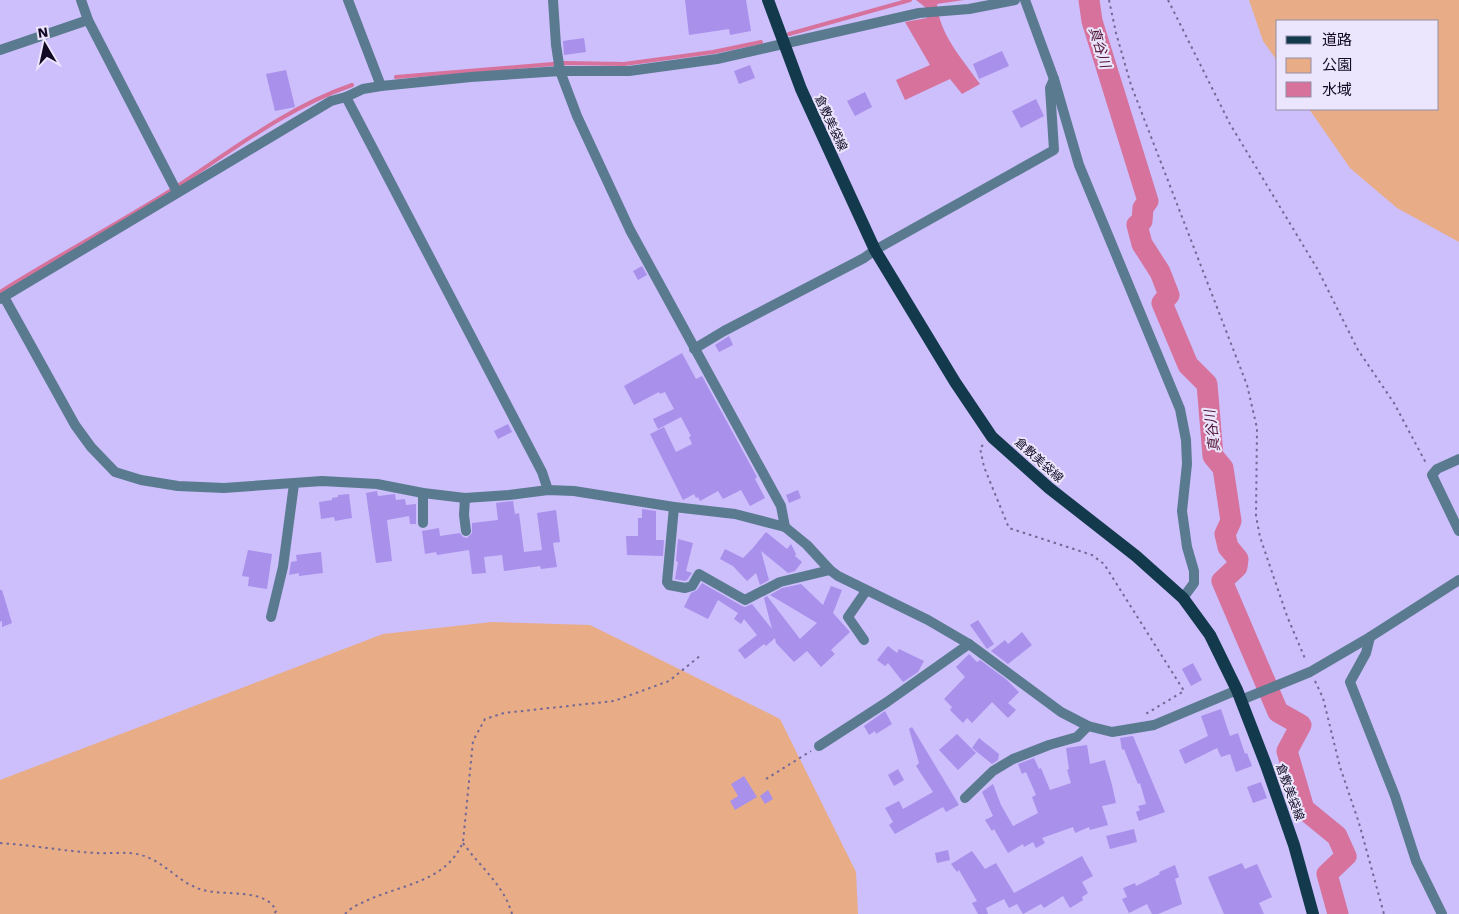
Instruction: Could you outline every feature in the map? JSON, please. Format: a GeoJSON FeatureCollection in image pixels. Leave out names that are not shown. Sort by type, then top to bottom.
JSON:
{"type":"FeatureCollection","features":[{"type":"Feature","properties":{"kind":"main road","name":"倉敷美袋線"},"geometry":{"type":"LineString","coordinates":[[768,0],[801,89],[875,250],[955,382],[992,437],[1048,488],[1136,556],[1183,598],[1210,635],[1239,695],[1294,845],[1313,914]]}},
{"type":"Feature","properties":{"kind":"street"},"geometry":{"type":"LineString","coordinates":[[81,0],[88,20],[175,189]]}},
{"type":"Feature","properties":{"kind":"street"},"geometry":{"type":"LineString","coordinates":[[348,0],[381,86]]}},
{"type":"Feature","properties":{"kind":"street"},"geometry":{"type":"LineString","coordinates":[[553,0],[560,66],[577,116],[630,230],[781,506],[785,527]]}},
{"type":"Feature","properties":{"kind":"street"},"geometry":{"type":"LineString","coordinates":[[1015,0],[969,8],[919,13],[717,59],[630,71],[560,66],[363,89],[346,97],[331,101],[175,189],[2,298],[75,425],[91,447],[114,472],[141,480],[178,486],[224,488],[322,481],[377,484],[423,493],[465,498],[548,490],[574,491],[674,507],[735,514],[785,527],[807,545],[830,570],[866,591],[928,620],[969,644],[1062,712],[1088,726],[1112,732],[1154,725],[1239,695],[1254,695],[1308,673],[1370,637],[1459,580]]}},
{"type":"Feature","properties":{"kind":"street"},"geometry":{"type":"LineString","coordinates":[[1024,0],[1054,79],[1079,165],[1180,409],[1184,423],[1187,464],[1182,511],[1187,547],[1194,571],[1194,583],[1183,598]]}},
{"type":"Feature","properties":{"kind":"street"},"geometry":{"type":"LineString","coordinates":[[0,50],[88,20]]}},
{"type":"Feature","properties":{"kind":"street"},"geometry":{"type":"LineString","coordinates":[[694,349],[724,331],[864,258],[875,250],[1054,150],[1050,88],[1054,79]]}},
{"type":"Feature","properties":{"kind":"street"},"geometry":{"type":"LineString","coordinates":[[346,97],[542,472],[548,490]]}},
{"type":"Feature","properties":{"kind":"street"},"geometry":{"type":"LineString","coordinates":[[1459,459],[1437,470],[1432,475],[1459,532]]}},
{"type":"Feature","properties":{"kind":"street"},"geometry":{"type":"LineString","coordinates":[[271,617],[283,567],[294,484]]}},
{"type":"Feature","properties":{"kind":"street"},"geometry":{"type":"LineString","coordinates":[[423,493],[424,524]]}},
{"type":"Feature","properties":{"kind":"street"},"geometry":{"type":"LineString","coordinates":[[465,498],[464,515],[466,531]]}},
{"type":"Feature","properties":{"kind":"street"},"geometry":{"type":"LineString","coordinates":[[674,507],[667,582],[669,585],[684,588],[692,586],[699,574],[744,600],[780,582],[830,570]]}},
{"type":"Feature","properties":{"kind":"street"},"geometry":{"type":"LineString","coordinates":[[864,640],[848,617],[866,591]]}},
{"type":"Feature","properties":{"kind":"street"},"geometry":{"type":"LineString","coordinates":[[1370,637],[1366,654],[1350,682],[1396,796],[1416,861],[1442,914]]}},
{"type":"Feature","properties":{"kind":"street"},"geometry":{"type":"LineString","coordinates":[[819,746],[887,702],[969,644]]}},
{"type":"Feature","properties":{"kind":"street"},"geometry":{"type":"LineString","coordinates":[[965,798],[992,771],[1013,759],[1049,745],[1077,737],[1088,726]]}},
{"type":"Feature","properties":{"kind":"path"},"geometry":{"type":"LineString","coordinates":[[1110,0],[1116,33],[1131,85],[1246,385],[1257,428],[1256,516],[1260,537],[1308,673],[1323,698],[1340,767],[1359,823],[1384,914]]}},
{"type":"Feature","properties":{"kind":"path"},"geometry":{"type":"LineString","coordinates":[[1168,0],[1230,124],[1318,270],[1358,350],[1394,403],[1432,475]]}},
{"type":"Feature","properties":{"kind":"path"},"geometry":{"type":"LineString","coordinates":[[992,437],[980,448],[984,467],[1009,528],[1092,555],[1104,564],[1184,691],[1138,719],[1131,729]]}},
{"type":"Feature","properties":{"kind":"path"},"geometry":{"type":"LineString","coordinates":[[345,914],[349,910],[379,895],[426,880],[442,869],[458,854],[463,842],[473,741],[485,719],[504,713],[614,701],[669,681],[701,655]]}},
{"type":"Feature","properties":{"kind":"path"},"geometry":{"type":"LineString","coordinates":[[766,779],[819,746]]}},
{"type":"Feature","properties":{"kind":"path"},"geometry":{"type":"LineString","coordinates":[[463,842],[473,857],[500,886],[509,903],[512,914]]}},
{"type":"Feature","properties":{"kind":"path"},"geometry":{"type":"LineString","coordinates":[[0,843],[30,844],[95,853],[138,854],[158,861],[192,887],[206,891],[259,896],[274,905],[276,911],[274,914]]}},
{"type":"Feature","properties":{"kind":"green space"},"geometry":{"type":"Polygon","coordinates":[[[1249,0],[1459,0],[1459,242],[1397,208],[1350,168],[1310,110],[1439,110],[1439,20],[1276,20],[1276,59],[1263,41],[1249,0]]]}},
{"type":"Feature","properties":{"kind":"green space"},"geometry":{"type":"Polygon","coordinates":[[[492,622],[590,625],[780,719],[856,872],[858,914],[0,914],[0,780],[383,634],[492,622]]]}},
{"type":"Feature","properties":{"kind":"water"},"geometry":{"type":"Polygon","coordinates":[[[916,0],[964,0],[937,4],[939,15],[947,36],[980,84],[962,94],[950,79],[905,100],[896,80],[930,65],[905,22],[927,18],[925,7],[916,0]]]}},
{"type":"Feature","properties":{"kind":"building"},"geometry":{"type":"Polygon","coordinates":[[[685,0],[746,0],[751,31],[730,35],[729,29],[689,35],[685,0]]]}},
{"type":"Feature","properties":{"kind":"building"},"geometry":{"type":"Polygon","coordinates":[[[584,38],[586,52],[564,55],[563,41],[584,38]]]}},
{"type":"Feature","properties":{"kind":"building"},"geometry":{"type":"Polygon","coordinates":[[[1002,51],[1009,66],[979,79],[973,64],[1002,51]]]}},
{"type":"Feature","properties":{"kind":"building"},"geometry":{"type":"Polygon","coordinates":[[[750,65],[755,78],[739,84],[734,71],[750,65]]]}},
{"type":"Feature","properties":{"kind":"building"},"geometry":{"type":"Polygon","coordinates":[[[286,70],[295,107],[275,111],[266,74],[286,70]]]}},
{"type":"Feature","properties":{"kind":"building"},"geometry":{"type":"Polygon","coordinates":[[[865,92],[872,107],[855,116],[847,101],[865,92]]]}},
{"type":"Feature","properties":{"kind":"building"},"geometry":{"type":"Polygon","coordinates":[[[1036,99],[1044,116],[1021,128],[1012,111],[1036,99]]]}},
{"type":"Feature","properties":{"kind":"building"},"geometry":{"type":"Polygon","coordinates":[[[642,266],[647,275],[638,280],[633,271],[642,266]]]}},
{"type":"Feature","properties":{"kind":"building"},"geometry":{"type":"Polygon","coordinates":[[[729,336],[733,345],[719,352],[715,345],[729,336]]]}},
{"type":"Feature","properties":{"kind":"building"},"geometry":{"type":"Polygon","coordinates":[[[682,353],[696,379],[702,376],[757,477],[755,479],[765,498],[750,506],[741,490],[723,499],[718,491],[700,501],[694,494],[683,500],[650,434],[664,427],[676,452],[692,444],[689,437],[691,436],[681,417],[658,429],[653,419],[674,409],[665,392],[660,394],[659,392],[634,405],[624,386],[682,353]]]}},
{"type":"Feature","properties":{"kind":"building"},"geometry":{"type":"Polygon","coordinates":[[[508,424],[512,432],[498,439],[494,431],[508,424]]]}},
{"type":"Feature","properties":{"kind":"building"},"geometry":{"type":"Polygon","coordinates":[[[798,490],[801,498],[789,503],[786,495],[798,490]]]}},
{"type":"Feature","properties":{"kind":"building"},"geometry":{"type":"Polygon","coordinates":[[[377,491],[378,496],[395,494],[396,500],[405,499],[406,505],[416,504],[416,524],[410,524],[409,516],[387,520],[392,561],[376,563],[366,493],[377,491]]]}},
{"type":"Feature","properties":{"kind":"building"},"geometry":{"type":"Polygon","coordinates":[[[349,494],[352,518],[335,521],[334,517],[321,519],[319,502],[332,500],[332,498],[338,497],[338,495],[349,494]]]}},
{"type":"Feature","properties":{"kind":"building"},"geometry":{"type":"Polygon","coordinates":[[[513,501],[515,514],[519,513],[524,552],[542,550],[537,513],[556,510],[560,542],[553,543],[557,567],[541,569],[540,566],[504,571],[502,555],[484,557],[486,573],[472,574],[469,550],[437,555],[436,552],[425,554],[422,531],[439,528],[440,536],[460,533],[463,537],[467,538],[472,533],[472,523],[498,520],[496,503],[513,501]]]}},
{"type":"Feature","properties":{"kind":"building"},"geometry":{"type":"Polygon","coordinates":[[[642,509],[656,511],[656,540],[664,540],[663,556],[627,555],[626,536],[638,536],[638,518],[642,518],[642,509]]]}},
{"type":"Feature","properties":{"kind":"building"},"geometry":{"type":"Polygon","coordinates":[[[766,532],[787,549],[791,544],[796,554],[795,556],[802,562],[795,571],[788,573],[761,551],[769,580],[760,585],[756,573],[747,581],[733,566],[720,559],[725,549],[743,558],[766,532]]]}},
{"type":"Feature","properties":{"kind":"building"},"geometry":{"type":"Polygon","coordinates":[[[678,539],[693,543],[686,571],[692,573],[685,581],[675,579],[678,562],[676,561],[678,539]]]}},
{"type":"Feature","properties":{"kind":"building"},"geometry":{"type":"Polygon","coordinates":[[[248,550],[272,554],[267,589],[248,586],[249,577],[242,576],[248,550]]]}},
{"type":"Feature","properties":{"kind":"building"},"geometry":{"type":"Polygon","coordinates":[[[321,552],[323,573],[299,576],[299,573],[289,575],[291,562],[297,561],[296,555],[321,552]]]}},
{"type":"Feature","properties":{"kind":"building"},"geometry":{"type":"Polygon","coordinates":[[[702,583],[742,606],[745,607],[752,604],[772,629],[764,598],[767,596],[800,639],[817,623],[770,595],[782,588],[801,584],[823,605],[831,586],[842,590],[833,613],[850,632],[831,650],[835,654],[821,667],[807,651],[794,662],[776,643],[775,638],[745,659],[738,650],[757,635],[744,619],[741,624],[734,619],[738,613],[718,600],[708,619],[684,607],[691,593],[697,590],[702,583]]]}},
{"type":"Feature","properties":{"kind":"building"},"geometry":{"type":"Polygon","coordinates":[[[0,590],[2,590],[12,623],[2,627],[2,621],[0,622],[0,590]]]}},
{"type":"Feature","properties":{"kind":"building"},"geometry":{"type":"Polygon","coordinates":[[[978,620],[994,644],[987,649],[970,625],[978,620]]]}},
{"type":"Feature","properties":{"kind":"building"},"geometry":{"type":"Polygon","coordinates":[[[1022,632],[1032,645],[1008,664],[991,651],[1005,640],[1008,644],[1022,632]]]}},
{"type":"Feature","properties":{"kind":"building"},"geometry":{"type":"Polygon","coordinates":[[[888,646],[897,653],[899,649],[924,661],[918,672],[903,682],[888,663],[885,666],[877,660],[888,646]]]}},
{"type":"Feature","properties":{"kind":"building"},"geometry":{"type":"Polygon","coordinates":[[[969,654],[977,662],[980,660],[1007,680],[1019,692],[1008,703],[1016,710],[1008,718],[992,702],[972,723],[967,718],[963,723],[950,710],[952,707],[944,699],[965,677],[956,667],[969,654]]]}},
{"type":"Feature","properties":{"kind":"building"},"geometry":{"type":"Polygon","coordinates":[[[1193,663],[1202,680],[1191,686],[1182,669],[1193,663]]]}},
{"type":"Feature","properties":{"kind":"building"},"geometry":{"type":"Polygon","coordinates":[[[1221,709],[1230,736],[1238,733],[1245,754],[1247,753],[1252,766],[1236,772],[1230,754],[1221,757],[1217,748],[1185,764],[1179,750],[1208,736],[1201,716],[1221,709]]]}},
{"type":"Feature","properties":{"kind":"building"},"geometry":{"type":"Polygon","coordinates":[[[885,711],[892,724],[876,734],[875,731],[869,735],[864,726],[885,711]]]}},
{"type":"Feature","properties":{"kind":"building"},"geometry":{"type":"Polygon","coordinates":[[[912,727],[959,805],[946,812],[943,807],[895,834],[889,825],[893,822],[885,808],[899,801],[903,809],[933,792],[916,766],[919,763],[909,729],[912,727]]]}},
{"type":"Feature","properties":{"kind":"building"},"geometry":{"type":"Polygon","coordinates":[[[957,734],[976,753],[958,770],[939,750],[957,734]]]}},
{"type":"Feature","properties":{"kind":"building"},"geometry":{"type":"Polygon","coordinates":[[[1133,736],[1165,812],[1139,821],[1136,812],[1140,810],[1138,806],[1146,804],[1140,783],[1138,784],[1124,749],[1122,750],[1120,738],[1133,736]]]}},
{"type":"Feature","properties":{"kind":"building"},"geometry":{"type":"Polygon","coordinates":[[[979,738],[999,754],[998,760],[992,764],[972,748],[979,738]]]}},
{"type":"Feature","properties":{"kind":"building"},"geometry":{"type":"Polygon","coordinates":[[[1087,745],[1090,764],[1105,760],[1112,785],[1116,803],[1102,806],[1108,825],[1090,830],[1089,827],[1075,833],[1073,827],[1042,838],[1045,843],[1036,848],[1033,842],[1024,847],[1023,844],[1008,853],[994,829],[992,831],[985,820],[993,816],[982,792],[993,784],[1001,805],[1013,826],[1038,813],[1032,797],[1036,795],[1026,772],[1022,774],[1018,764],[1034,758],[1039,769],[1041,768],[1050,790],[1071,783],[1067,770],[1069,769],[1066,748],[1087,745]]]}},
{"type":"Feature","properties":{"kind":"building"},"geometry":{"type":"Polygon","coordinates":[[[898,769],[904,780],[894,786],[888,775],[898,769]]]}},
{"type":"Feature","properties":{"kind":"building"},"geometry":{"type":"Polygon","coordinates":[[[744,776],[757,797],[735,810],[730,801],[738,796],[731,784],[744,776]]]}},
{"type":"Feature","properties":{"kind":"building"},"geometry":{"type":"Polygon","coordinates":[[[1261,782],[1267,798],[1253,803],[1247,787],[1261,782]]]}},
{"type":"Feature","properties":{"kind":"building"},"geometry":{"type":"Polygon","coordinates":[[[768,790],[773,799],[765,804],[760,796],[768,790]]]}},
{"type":"Feature","properties":{"kind":"building"},"geometry":{"type":"Polygon","coordinates":[[[1134,829],[1137,842],[1110,849],[1106,836],[1134,829]]]}},
{"type":"Feature","properties":{"kind":"building"},"geometry":{"type":"Polygon","coordinates":[[[948,850],[950,860],[937,863],[935,853],[948,850]]]}},
{"type":"Feature","properties":{"kind":"building"},"geometry":{"type":"Polygon","coordinates":[[[972,851],[985,869],[996,863],[1014,893],[1082,856],[1093,876],[1082,882],[1088,893],[1082,897],[1083,900],[1070,908],[1063,896],[1044,908],[1041,904],[1023,914],[1017,904],[1009,908],[1004,899],[986,908],[988,914],[978,914],[972,903],[977,901],[959,870],[957,872],[951,864],[972,851]]]}},
{"type":"Feature","properties":{"kind":"building"},"geometry":{"type":"Polygon","coordinates":[[[1242,863],[1245,869],[1257,864],[1272,897],[1259,903],[1264,914],[1224,914],[1208,877],[1242,863]]]}},
{"type":"Feature","properties":{"kind":"building"},"geometry":{"type":"Polygon","coordinates":[[[1175,865],[1179,877],[1175,879],[1182,904],[1158,914],[1152,914],[1147,904],[1129,913],[1122,899],[1127,897],[1123,888],[1135,883],[1136,886],[1175,865]]]}},
{"type":"Feature","properties":{"kind":"waterway"},"geometry":{"type":"LineString","coordinates":[[789,34],[910,0]]}},
{"type":"Feature","properties":{"kind":"waterway","name":"真谷川"},"geometry":{"type":"LineString","coordinates":[[1089,0],[1092,21],[1148,201],[1143,208],[1142,221],[1137,225],[1142,244],[1160,272],[1169,295],[1162,303],[1188,365],[1207,384],[1213,456],[1223,468],[1231,521],[1225,534],[1228,547],[1238,559],[1237,567],[1222,581],[1278,712],[1301,725],[1287,751],[1304,809],[1337,836],[1346,856],[1327,874],[1338,914]]}},
{"type":"Feature","properties":{"kind":"waterway"},"geometry":{"type":"LineString","coordinates":[[396,77],[565,63],[624,64],[713,52],[761,42]]}},
{"type":"Feature","properties":{"kind":"waterway"},"geometry":{"type":"LineString","coordinates":[[0,292],[170,191],[258,132],[304,106],[352,85]]}}]}
